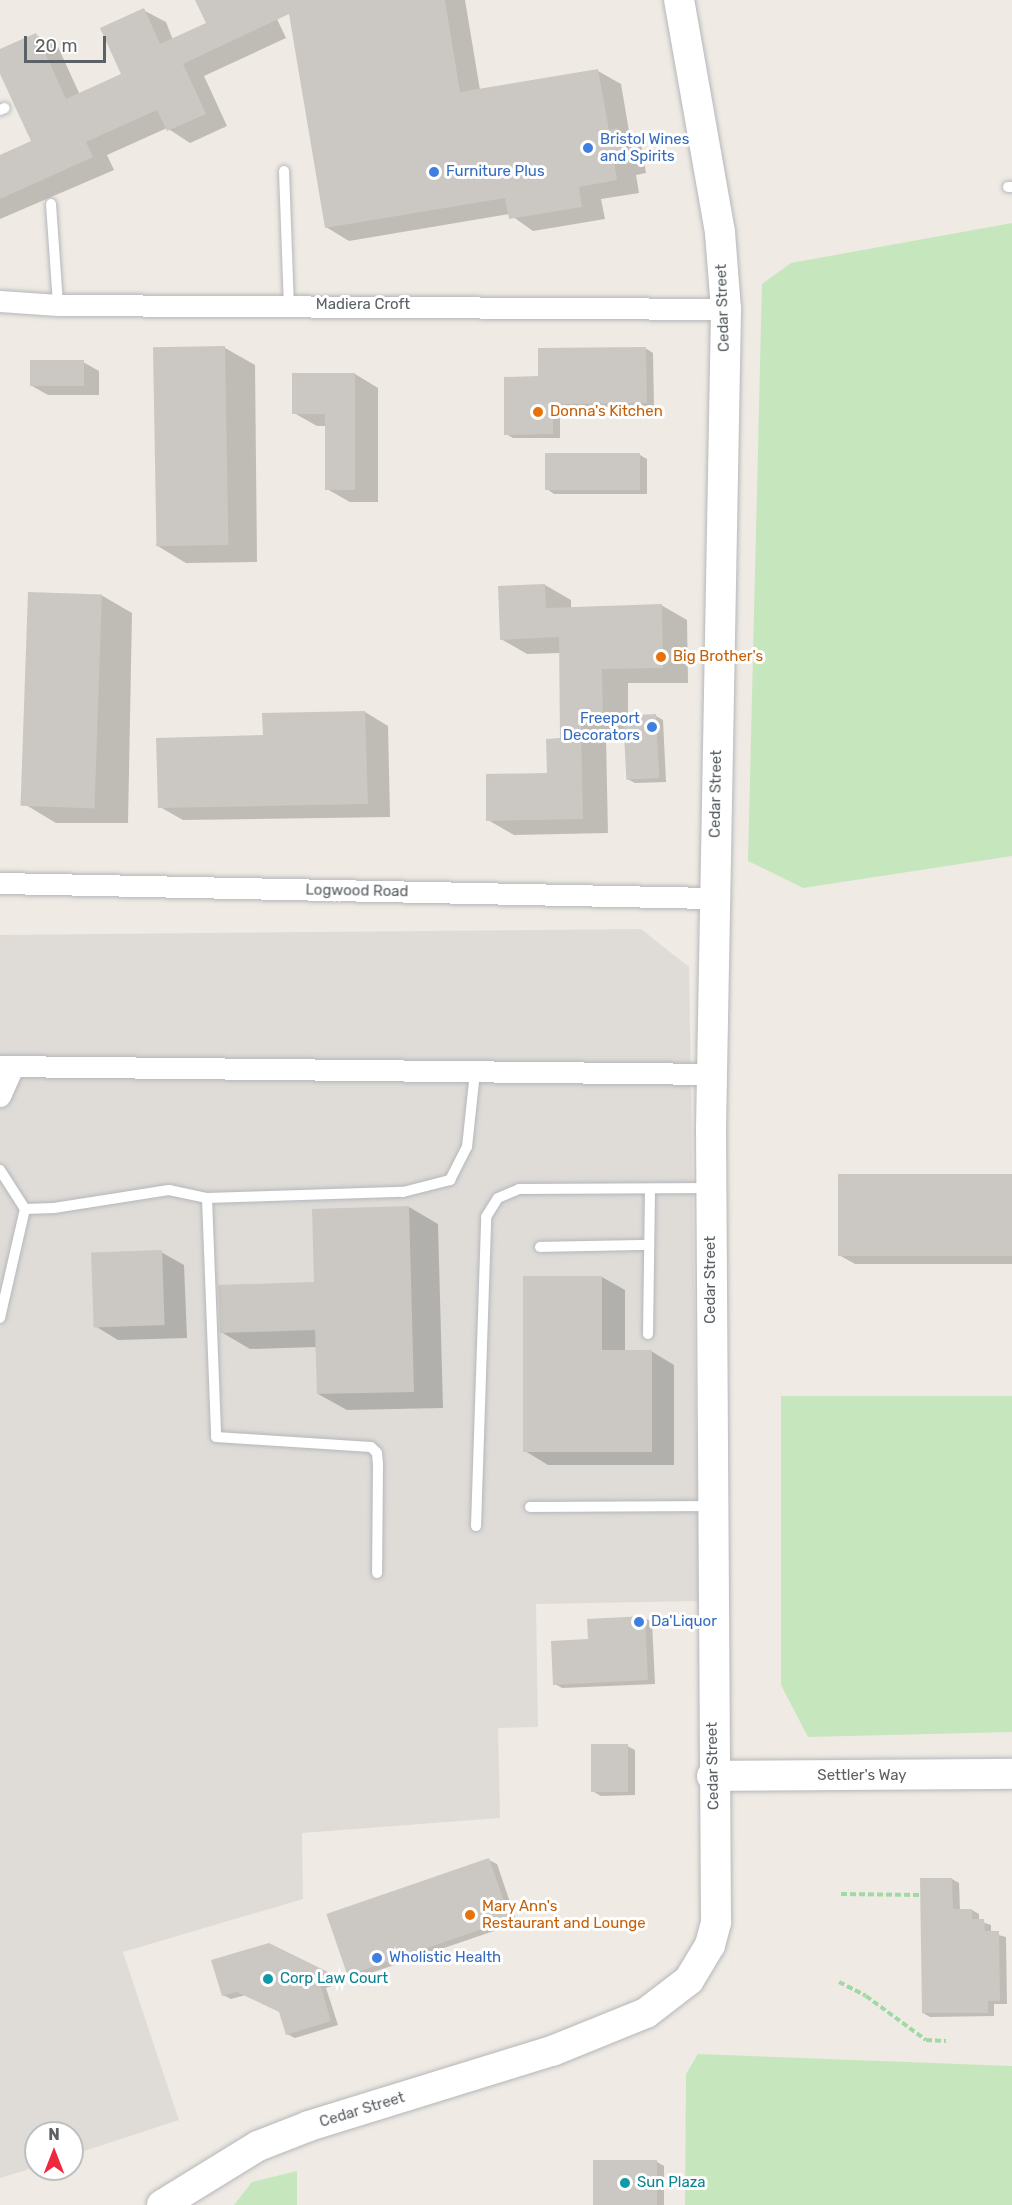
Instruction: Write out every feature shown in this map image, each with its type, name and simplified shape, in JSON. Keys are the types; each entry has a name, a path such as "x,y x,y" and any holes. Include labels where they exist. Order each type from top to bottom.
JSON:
{"main road":[{"name":"Cedar Street","path":"162,2205 268,2142 552,2051 663,2004 700,1965 716,1922 712,1776 711,1074 726,309 720,232 679,0"},
{"name":"Settler's Way","path":"712,1776 1012,1774"}],"street":[{"name":"Madiera Croft","path":"0,301 58,305 726,309"},
{"name":"Logwood Road","path":"0,883 713,898"},
{"path":"0,1095 6,1068 711,1074"}],"lane":[{"path":"284,171 289,305"},
{"path":"51,204 58,305"},
{"path":"25,1209 54,1208 169,1190 207,1198 403,1192 450,1180 467,1147 475,1072"},
{"path":"0,1170 25,1209 0,1318"},
{"path":"476,1526 486,1217 498,1198 519,1189 711,1188"},
{"path":"648,1334 650,1189"},
{"path":"207,1198 216,1437 370,1447 377,1453 378,1466 377,1573"},
{"path":"540,1247 648,1245"},
{"path":"530,1507 711,1506"}],"path":[{"path":"841,1894 920,1894"},
{"path":"839,1982 866,1996 926,2040 946,2041"}],"shaded area":[{"path":"641,929 689,967 699,1601 536,1604 538,1727 498,1728 500,1818 302,1833 303,1899 123,1952 179,2120 84,2151 84,2121 24,2121 24,2171 0,2178 0,935"}],"green space":[{"path":"1012,223 1012,856 803,888 748,861 762,284 791,263"},
{"path":"781,1396 1012,1396 1012,1732 808,1737 781,1685"},
{"path":"698,2054 1012,2066 1012,2205 685,2205 686,2074"},
{"path":"297,2171 297,2205 234,2205 252,2182"}],"building":[{"path":"195,0 445,0 460,92 598,69 609,130 618,128 624,161 614,162 617,180 579,187 582,207 509,219 505,198 325,228 289,14 183,64 206,114 167,131 157,110 86,142 93,157 0,199 0,155 31,141 0,74 0,49 36,33 66,99 121,74 100,28 144,8 160,44 206,23"},
{"path":"225,346 228,545 156,546 153,347"},
{"path":"646,347 647,403 553,404 553,434 504,435 504,377 538,376 538,348"},
{"path":"30,360 84,360 84,386 30,386"},
{"path":"292,373 355,373 355,490 325,490 325,414 292,414"},
{"path":"545,453 640,453 640,490 545,490"},
{"path":"545,584 546,608 662,604 663,668 602,669 603,723 581,723 583,819 486,821 486,774 547,773 546,739 560,738 559,637 500,640 498,586"},
{"path":"28,592 102,595 94,808 21,806"},
{"path":"365,711 368,804 158,808 156,738 263,735 262,713"},
{"path":"656,714 659,778 626,780 623,716"},
{"path":"838,1174 1012,1174 1012,1256 838,1256"},
{"path":"409,1206 414,1392 317,1394 315,1330 220,1333 218,1285 314,1282 312,1209"},
{"path":"162,1250 165,1325 94,1327 91,1252"},
{"path":"523,1276 602,1276 602,1350 652,1350 652,1452 523,1452"},
{"path":"645,1616 648,1680 553,1685 551,1641 588,1639 587,1619"},
{"path":"591,1744 628,1744 628,1792 591,1792"},
{"path":"489,1858 510,1919 348,1975 326,1914"},
{"path":"920,1878 952,1878 953,1909 972,1909 972,1919 984,1919 985,1931 999,1931 1000,2001 988,2001 988,2013 922,2013"},
{"name":"Corp Law Court","path":"269,1943 338,1977 320,1984 331,2021 286,2035 279,2012 237,1992 222,1996 211,1960"},
{"name":"Sun Plaza","path":"593,2160 657,2160 657,2205 593,2205"}],"place":[{"name":"Bristol Wines and Spirits","path":"588,148"},
{"name":"Furniture Plus","path":"434,172"},
{"name":"Donna's Kitchen","path":"538,412"},
{"name":"Big Brother's","path":"661,657"},
{"name":"Freeport Decorators","path":"652,727"},
{"name":"Da'Liquor","path":"639,1622"},
{"name":"Mary Ann's Restaurant and Lounge","path":"470,1915"},
{"name":"Wholistic Health","path":"377,1958"},
{"name":"Corp Law Court","path":"268,1979"},
{"name":"Sun Plaza","path":"625,2183"}]}
